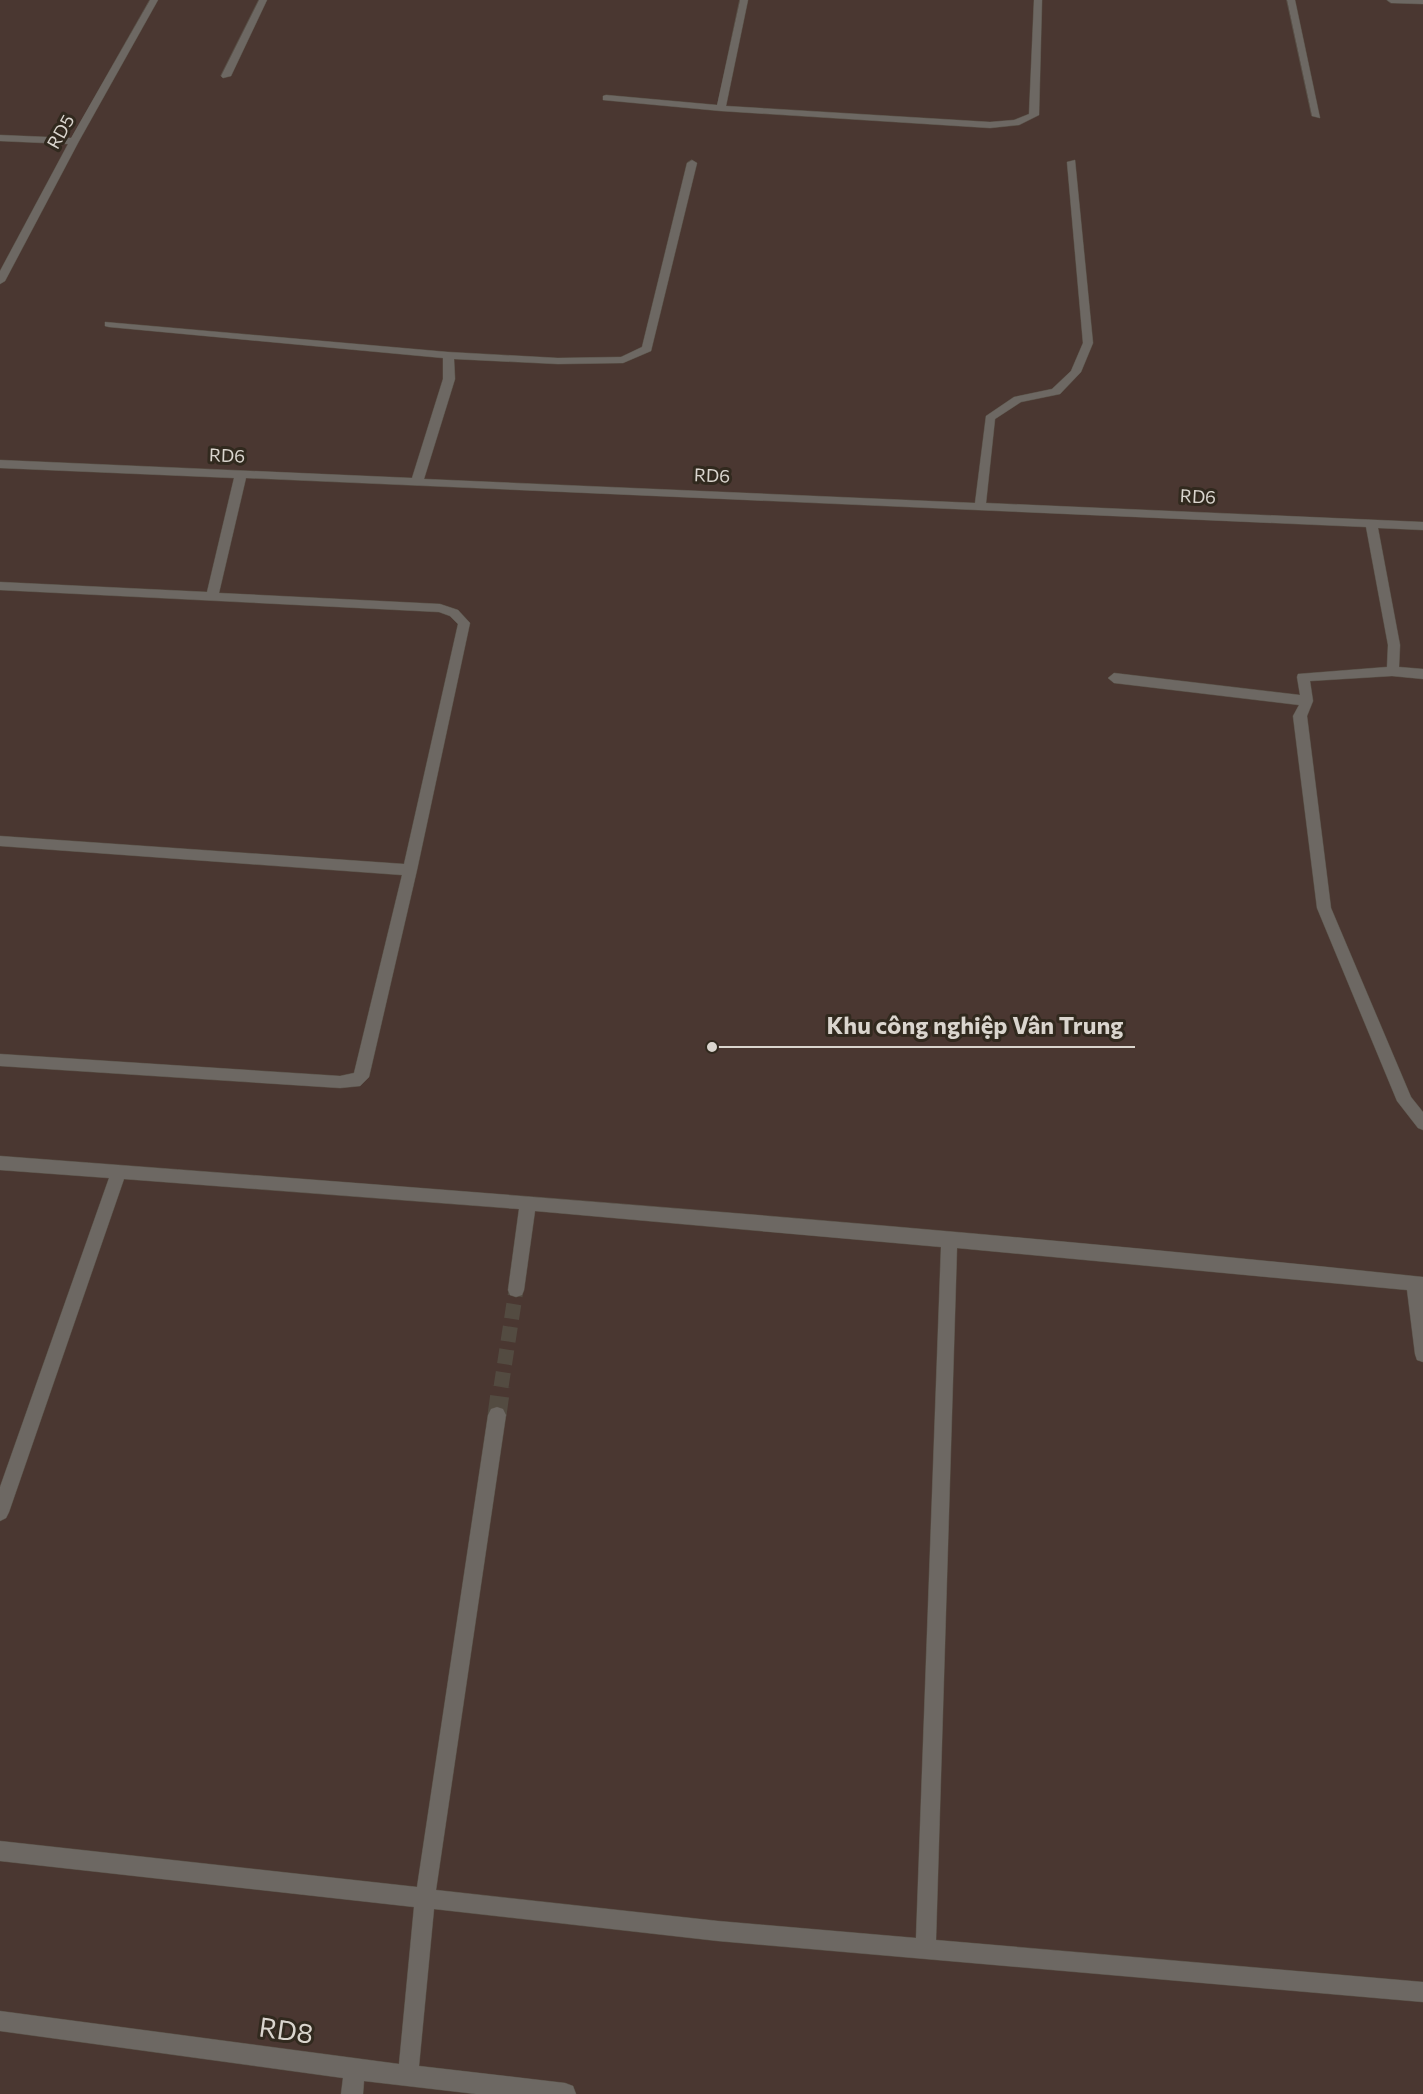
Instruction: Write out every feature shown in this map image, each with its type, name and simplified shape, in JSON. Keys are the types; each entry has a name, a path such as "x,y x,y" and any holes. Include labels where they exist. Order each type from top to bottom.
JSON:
{"street":[{"name":"RD5","path":"0,281 74,141 154,0"},
{"path":"226,76 263,0"},
{"path":"721,108 744,0"},
{"path":"606,98 721,108 978,124 1016,123 1034,115 1038,0"},
{"path":"1291,0 1317,116"},
{"path":"1391,0 1423,1"},
{"path":"0,138 74,141"},
{"path":"980,506 990,418 1018,399 1056,392 1076,372 1088,343 1072,162"},
{"path":"109,324 448,355 558,361 623,360 647,349 692,164"},
{"path":"417,482 449,379 448,355"},
{"name":"RD6","path":"0,464 1423,526"},
{"path":"212,596 241,474"},
{"path":"1371,523 1394,645 1395,659 1392,671"},
{"path":"0,586 440,608 454,613 464,623 410,870 361,1077 355,1081 340,1082 0,1060"},
{"path":"1423,674 1392,671 1303,677 1306,700 1300,716 1324,908 1405,1101 1423,1123"},
{"path":"1114,678 1306,700"},
{"path":"0,841 410,870"},
{"path":"0,1163 528,1203 1419,1283 1423,1354"},
{"path":"0,1512 119,1171"},
{"path":"516,1290 528,1203"},
{"path":"926,1948 949,1239"},
{"path":"408,2076 425,1898 497,1415"},
{"path":"0,1851 718,1931 1423,1992"},
{"name":"RD8","path":"0,2021 408,2076 565,2094"},
{"path":"352,2094 354,2069"}],"shaded area":[{"path":"0,0 1423,0 1423,2094 0,2094"}],"tunnel":[{"path":"501,1387 516,1290"},
{"path":"497,1415 501,1386"}],"place":[{"name":"Khu công nghiệp Vân Trung","path":"712,1047"}]}
